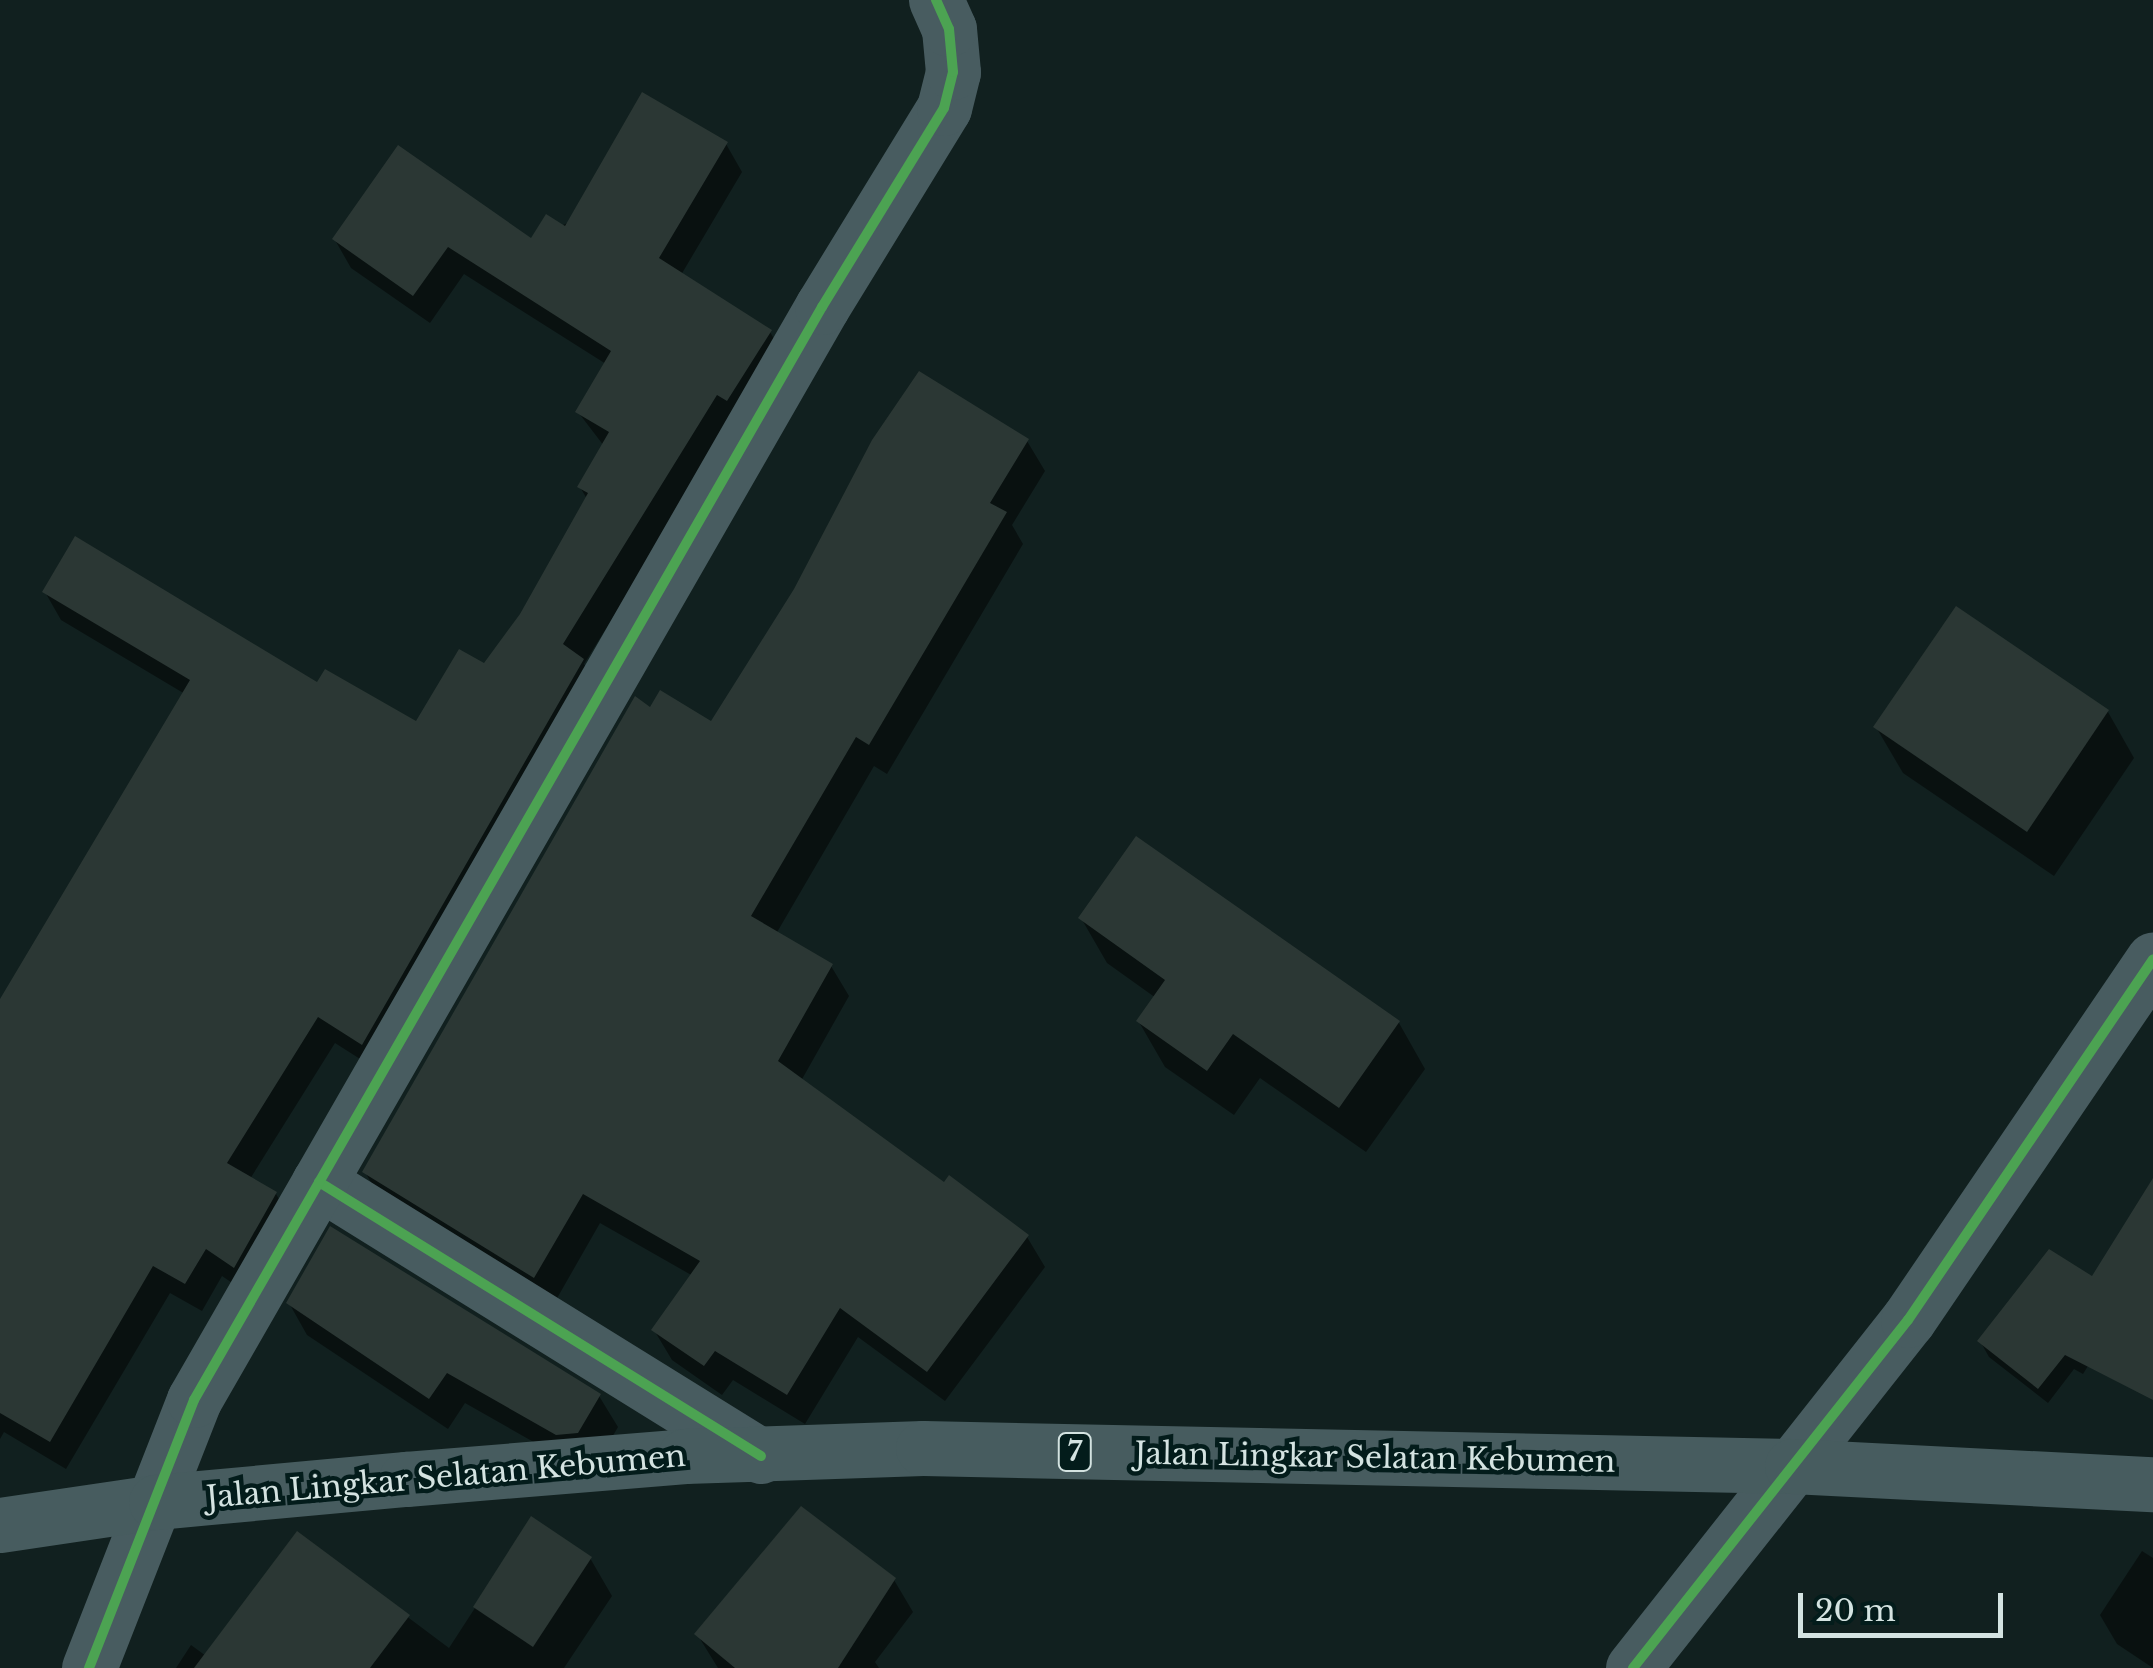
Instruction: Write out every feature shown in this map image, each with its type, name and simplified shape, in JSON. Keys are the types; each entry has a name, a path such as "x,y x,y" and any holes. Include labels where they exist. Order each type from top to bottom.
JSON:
{"highway":[{"name":"Jalan Lingkar Selatan Kebumen","path":"0,1524 156,1502 685,1456 923,1448 1792,1466 2153,1484"}],"street":[{"path":"89,1668 194,1400 822,307 944,108 953,72 949,29 936,0"},
{"path":"1633,1668 1908,1320 2153,959"},
{"path":"319,1182 761,1456"}],"building":[{"path":"642,92 728,142 659,258 772,330 727,401 717,395 563,644 584,659 362,1045 318,1017 227,1163 277,1192 234,1268 206,1249 185,1284 153,1266 50,1442 0,1413 0,999 190,680 42,592 75,536 317,682 325,669 416,721 459,649 484,663 520,614 588,493 577,487 609,432 575,412 611,351 448,247 413,296 332,239 398,145 531,238 546,214 565,226"},
{"path":"919,371 1029,439 990,503 1007,512 869,745 856,737 751,916 833,964 778,1061 944,1182 949,1175 1029,1235 927,1372 840,1308 787,1395 715,1351 704,1366 651,1330 700,1261 583,1194 534,1278 362,1172 635,696 650,707 660,690 711,721 794,589 872,440"},
{"path":"1956,606 2109,710 2027,832 1873,727"},
{"path":"1136,836 1400,1021 1339,1108 1233,1034 1207,1071 1136,1021 1165,980 1078,918"},
{"path":"2153,1178 2153,1400 2065,1355 2038,1389 1977,1341 2049,1249 2092,1276"},
{"path":"330,1226 601,1394 578,1433 556,1435 447,1373 429,1399 286,1303"},
{"path":"801,1506 896,1578 838,1668 735,1668 694,1634"},
{"path":"531,1516 592,1557 533,1647 473,1607"},
{"path":"297,1531 410,1615 370,1668 194,1668"}],"cycle path":[{"path":"89,1668 194,1400 822,307 944,108 953,72 949,29 936,0"},
{"path":"1633,1668 1908,1320 2153,959"},
{"path":"319,1182 761,1456"}]}
